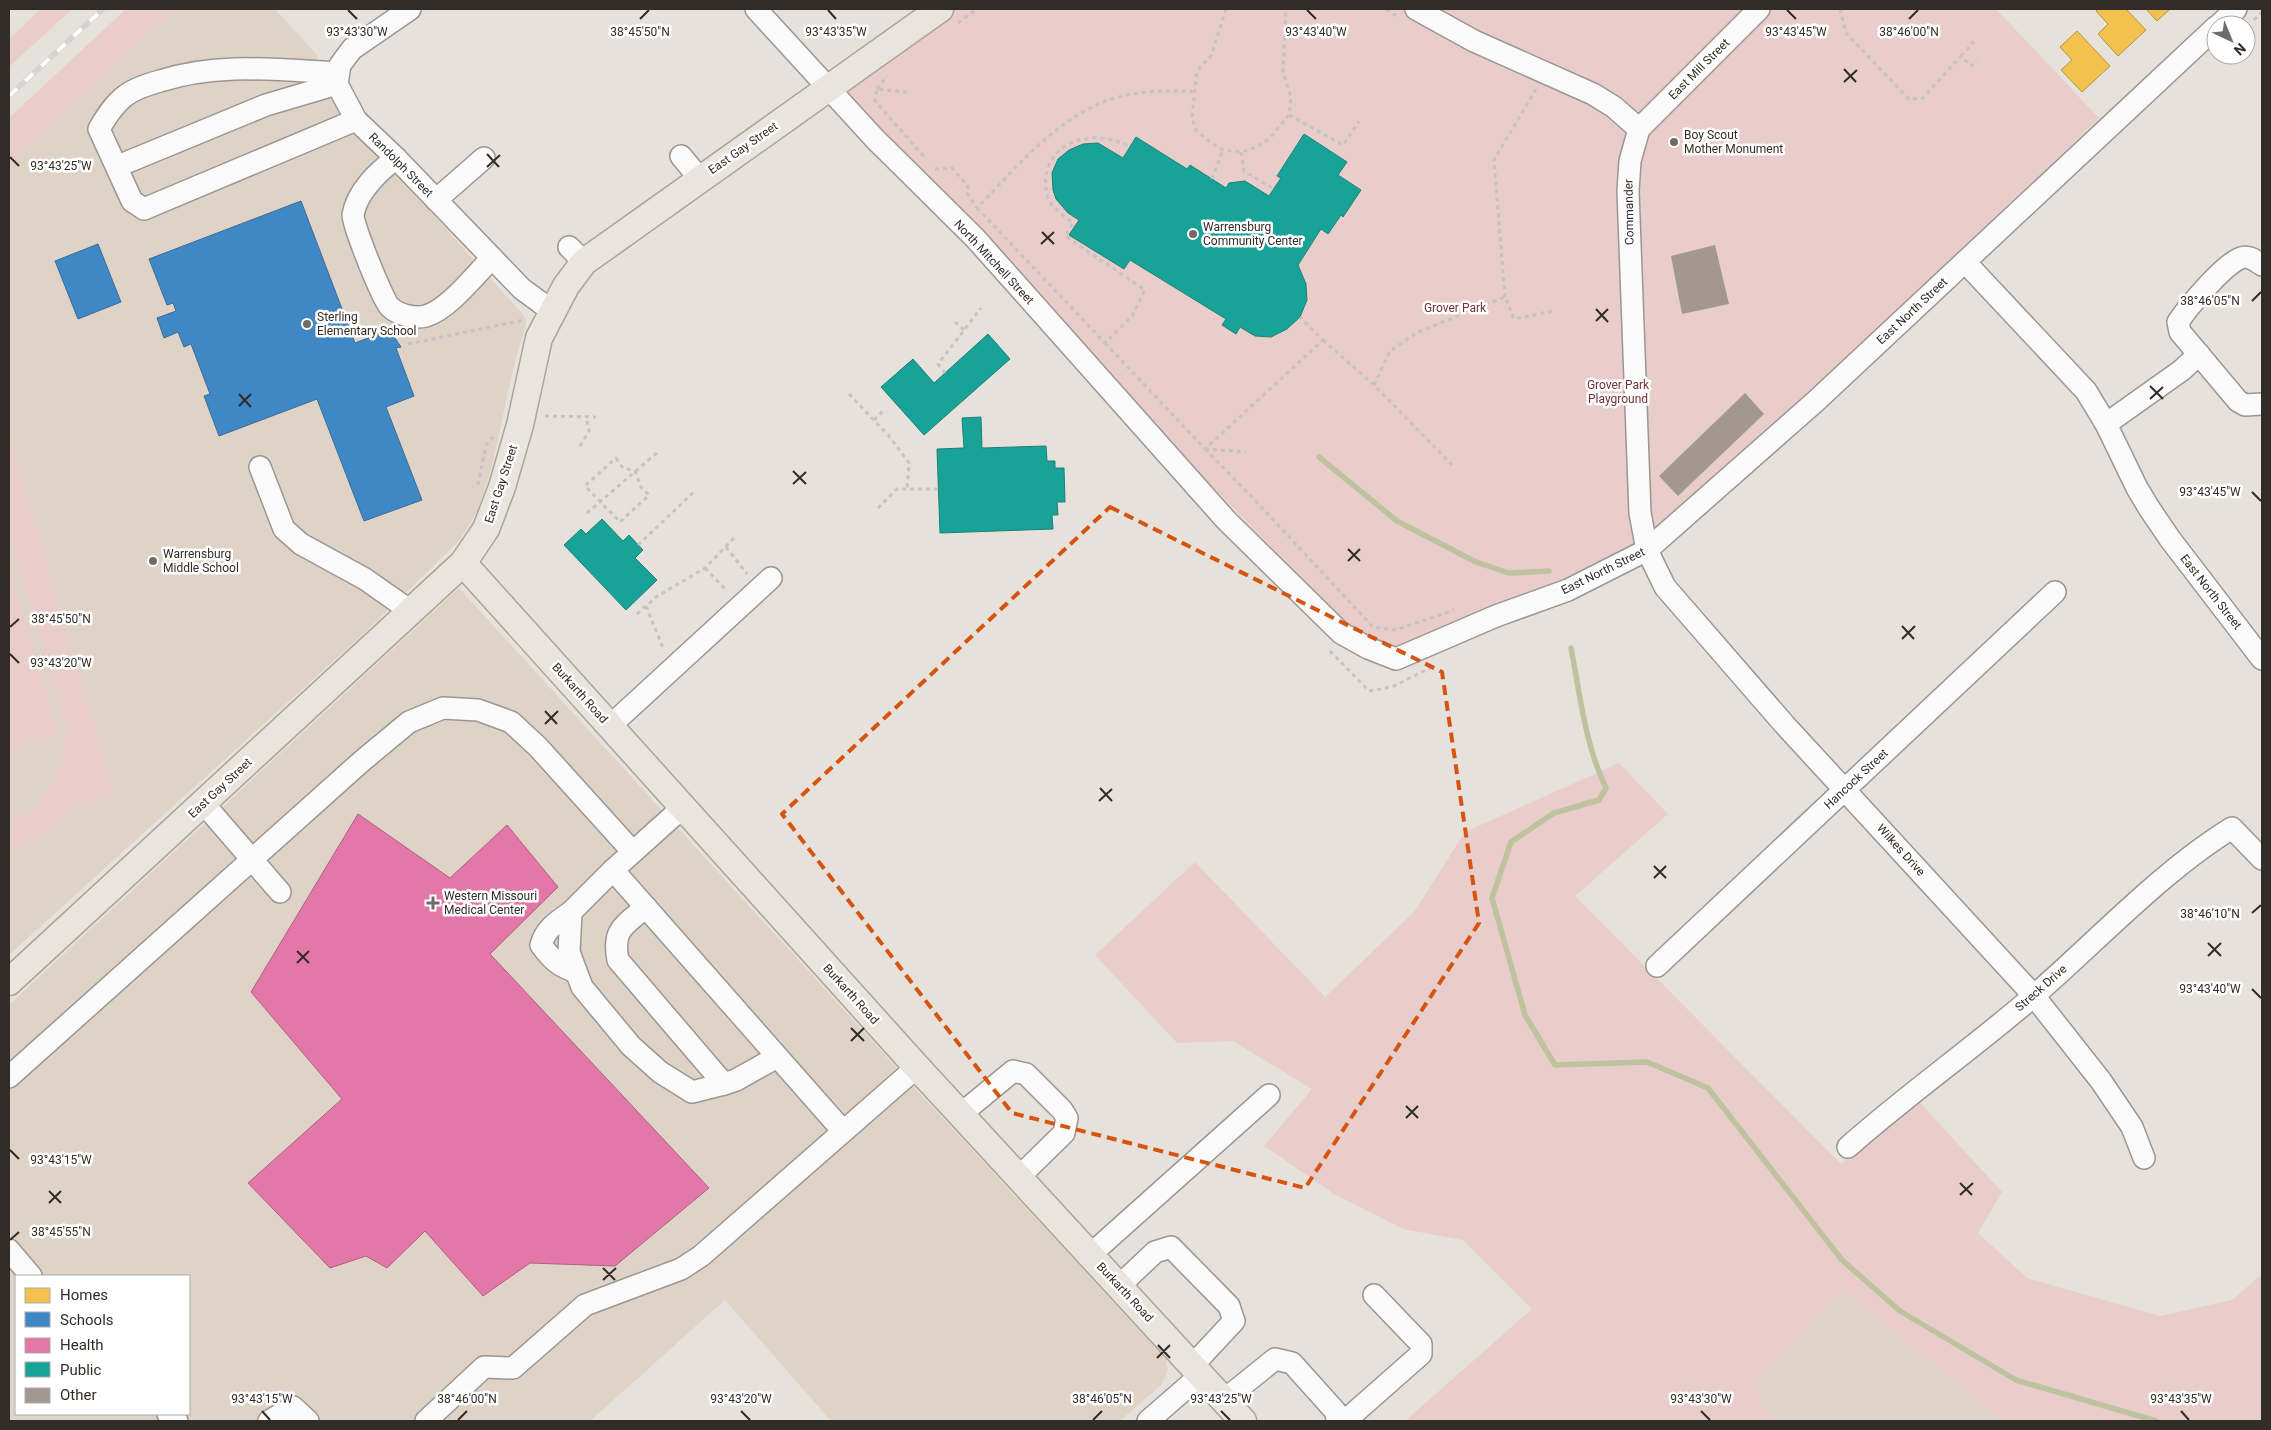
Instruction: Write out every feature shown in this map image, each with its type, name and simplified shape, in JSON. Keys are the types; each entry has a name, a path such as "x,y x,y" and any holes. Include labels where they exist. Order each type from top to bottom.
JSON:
{"main road":[{"name":"East Gay Street","path":"9,982 463,563 486,529 502,487 522,416 539,338 566,286 577,255 700,179 940,9"},
{"name":"Burkarth Road","path":"463,563 917,1067 1243,1421"}],"street":[{"path":"337,79 340,65 352,49 408,9"},
{"name":"North Mitchell Street","path":"756,9 875,139 974,238 1226,520"},
{"path":"1416,9 1474,41 1593,94 1614,107 1639,129"},
{"name":"East Mill Street","path":"1639,129 1758,9"},
{"name":"East North Street","path":"1226,520 1342,633 1368,648 1396,659 1496,616 1568,590 1647,550 1816,401 2206,36"},
{"path":"337,79 250,68 186,72 147,85 125,96 109,113 100,129 132,201 144,209 356,120"},
{"path":"118,166 266,105 337,79"},
{"name":"Randolph Street","path":"337,79 356,120 396,158 522,289 552,311"},
{"name":"Commander","path":"1639,129 1630,161 1628,191 1640,513 1647,550"},
{"path":"681,156 700,179"},
{"path":"396,158 375,175 355,206 352,218 370,266 389,307 404,316 425,316 443,307 492,258"},
{"path":"436,200 484,158"},
{"path":"2262,265 2250,258 2241,258 2229,266 2188,306 2178,322 2180,332 2238,401 2245,405 2262,404"},
{"name":"East North Street","path":"1964,262 2086,391 2106,424 2136,488 2149,508 2170,539 2262,659"},
{"path":"2106,424 2182,370 2199,354"},
{"path":"260,466 284,529 301,544 365,579 412,612"},
{"name":"Wilkes Drive","path":"1647,550 1665,587 1784,724 2034,996 2106,1088 2132,1127 2144,1158"},
{"path":"610,726 771,578"},
{"name":"Hancock Street","path":"1657,966 2055,592"},
{"path":"9,1077 285,828 409,722 443,708 478,710 512,722 538,747 632,851"},
{"path":"204,804 280,892"},
{"path":"682,808 632,851 571,912 569,952 576,972 582,987 625,1038 660,1072 692,1092 736,1080 777,1056"},
{"name":"Streck Drive","path":"1848,1147 1894,1106 2034,996 2199,848 2232,828 2262,859"},
{"path":"613,870 843,1131"},
{"path":"646,908 621,928 615,943 618,960 724,1084"},
{"path":"426,1421 484,1367 513,1368 585,1305 681,1269 701,1256 917,1067"},
{"path":"961,1114 1013,1071 1026,1074 1062,1110 1067,1118 1064,1133 1019,1177"},
{"path":"1090,1255 1269,1095"},
{"path":"1119,1286 1155,1252 1171,1247 1229,1306 1234,1321 1196,1370 1148,1421"},
{"path":"9,1250 30,1275"},
{"path":"1344,1421 1421,1354 1421,1344 1374,1295"},
{"path":"1224,1400 1276,1359 1292,1363 1336,1412 1337,1421"},
{"path":"269,1421 293,1407 308,1421"}],"path":[{"path":"1226,9 1211,56 1197,71 1192,118 1196,130 1210,142 1223,150 1242,152 1256,147 1269,139 1290,114 1291,97 1283,72 1286,9"},
{"path":"1840,9 1846,33 1909,99 1923,98 1973,43 1968,39"},
{"path":"1961,56 1971,66 1977,61"},
{"path":"907,92 877,89 876,101 936,170 952,168 968,186 967,193 977,208 1373,627 1396,630 1460,608"},
{"path":"977,208 1054,132 1096,105 1148,93 1172,90 1194,92"},
{"path":"1533,98 1494,160 1505,297 1514,320 1553,311"},
{"path":"1290,114 1344,145 1359,121"},
{"path":"1105,343 1132,316 1144,290 1065,236 1073,223 1051,204 1046,192 1045,176 1052,158 1063,146 1080,139 1097,138 1112,140 1130,147"},
{"path":"1212,179 1223,150"},
{"path":"1242,152 1244,171 1274,189"},
{"path":"1374,385 1390,351 1418,332 1505,297"},
{"path":"945,373 938,364 981,308"},
{"path":"1300,317 1374,385 1452,465"},
{"path":"408,344 525,319 521,326"},
{"path":"955,322 964,330"},
{"path":"1205,449 1323,340"},
{"path":"849,394 874,420 909,463 907,490"},
{"path":"874,420 884,410"},
{"path":"522,416 596,417"},
{"path":"580,446 589,431 586,416"},
{"path":"478,490 486,446 494,435"},
{"path":"1205,449 1246,452"},
{"path":"586,513 659,450"},
{"path":"616,458 623,468 635,471 641,487 649,495 620,522 585,486 616,458"},
{"path":"878,508 897,489 939,489"},
{"path":"638,545 695,491"},
{"path":"637,614 656,597 705,568 735,537"},
{"path":"726,547 750,576 743,582"},
{"path":"705,568 730,594"},
{"path":"646,606 667,658"}],"highlighted area":[{"path":"1110,507 1442,672 1479,923 1305,1188 1012,1113 782,814"}],"shaded area":[{"name":"Sterling Elementary School","path":"177,9 275,9 317,55 323,86 340,112 521,312 526,320 525,328 514,365 493,462 478,510 459,541 363,634 9,955 9,164"},
{"name":"Western Missouri Medical Center","path":"459,588 936,1111 1166,1359 1168,1371 1161,1385 1120,1421 831,1421 725,1300 590,1421 9,1421 9,1005"},
{"path":"1842,1291 2003,1421 1776,1421 1751,1386"}],"green space":[{"path":"41,9 72,9 9,67 9,39"},
{"path":"126,9 177,9 9,164 9,118"},
{"name":"Grover Park","path":"940,9 1996,9 2099,118 1647,550 1396,659 1368,648 828,88"},
{"path":"9,431 115,794 84,806 80,797 58,824 41,838 9,853 9,823 36,805 53,782 59,770 65,741 65,724 9,529"},
{"path":"9,566 59,734 9,750"},
{"path":"1619,763 1668,814 1575,896 1841,1164 1913,1095 2002,1192 1978,1233 2027,1278 2160,1316 2232,1300 2262,1274 2262,1421 2003,1421 1842,1291 1751,1386 1776,1421 1405,1421 1532,1309 1463,1240 1403,1229 1334,1194 1264,1146 1312,1089 1233,1041 1177,1043 1095,955 1195,862 1325,997 1414,912 1465,832"}],"building: Homes":[{"path":"2099,9 2126,9 2146,30 2118,56 2098,34 2108,24 2096,11"},
{"path":"2146,9 2170,9 2157,21"},
{"path":"2077,31 2110,66 2082,92 2061,70 2072,60 2060,47"}],"building: Schools":[{"path":"301,201 355,343 381,333 395,338 401,347 396,348 414,396 386,407 422,500 364,521 317,399 219,436 204,396 210,394 191,344 184,347 178,332 164,338 157,318 176,311 173,303 167,305 149,259"},
{"path":"98,244 121,302 78,319 55,261"}],"building: Health":[{"path":"358,814 450,878 507,825 558,887 490,954 709,1188 615,1266 530,1263 483,1296 425,1231 387,1268 366,1256 330,1268 248,1183 342,1099 251,992"}],"building: Public":[{"name":"Warrensburg Community Center","path":"1304,134 1347,162 1338,175 1361,190 1343,217 1341,215 1328,234 1321,229 1298,265 1306,284 1307,300 1300,317 1287,329 1271,337 1255,336 1240,327 1236,334 1222,325 1226,319 1130,260 1124,269 1069,235 1079,220 1068,213 1056,199 1053,190 1052,173 1058,159 1069,150 1083,144 1098,143 1123,158 1136,137 1187,169 1190,165 1226,188 1229,183 1245,181 1269,196 1281,178 1277,176"},
{"path":"988,334 1010,359 924,435 881,387 913,359 934,383"},
{"path":"981,417 982,448 1046,446 1047,461 1055,461 1055,468 1064,468 1065,502 1057,502 1058,515 1052,515 1053,529 940,533 937,449 964,448 962,418"},
{"path":"602,519 623,541 629,535 643,550 635,558 657,580 626,610 564,545 581,529 586,534"}],"building: Other":[{"path":"1715,245 1729,304 1682,314 1671,256"},
{"path":"1745,393 1764,414 1678,496 1659,476"}],"waterway":[{"path":"1319,457 1397,521 1476,562 1509,573 1549,571"},
{"path":"1571,648 1588,737 1606,788 1599,800 1554,813 1511,842 1492,898 1525,1015 1555,1065 1647,1062 1708,1088 1842,1260 1900,1311 2016,1380 2156,1421"}],"railway":[{"path":"9,96 103,9"}],"place":[{"name":"Boy Scout Mother Monument","path":"1674,142"},
{"name":"Warrensburg Community Center","path":"1193,234"},
{"name":"Sterling Elementary School","path":"307,324"},
{"name":"Warrensburg Middle School","path":"153,561"},
{"name":"Western Missouri Medical Center","path":"433,903"}],"park label":[{"name":"Grover Park Playground","path":"1618,392"}]}
